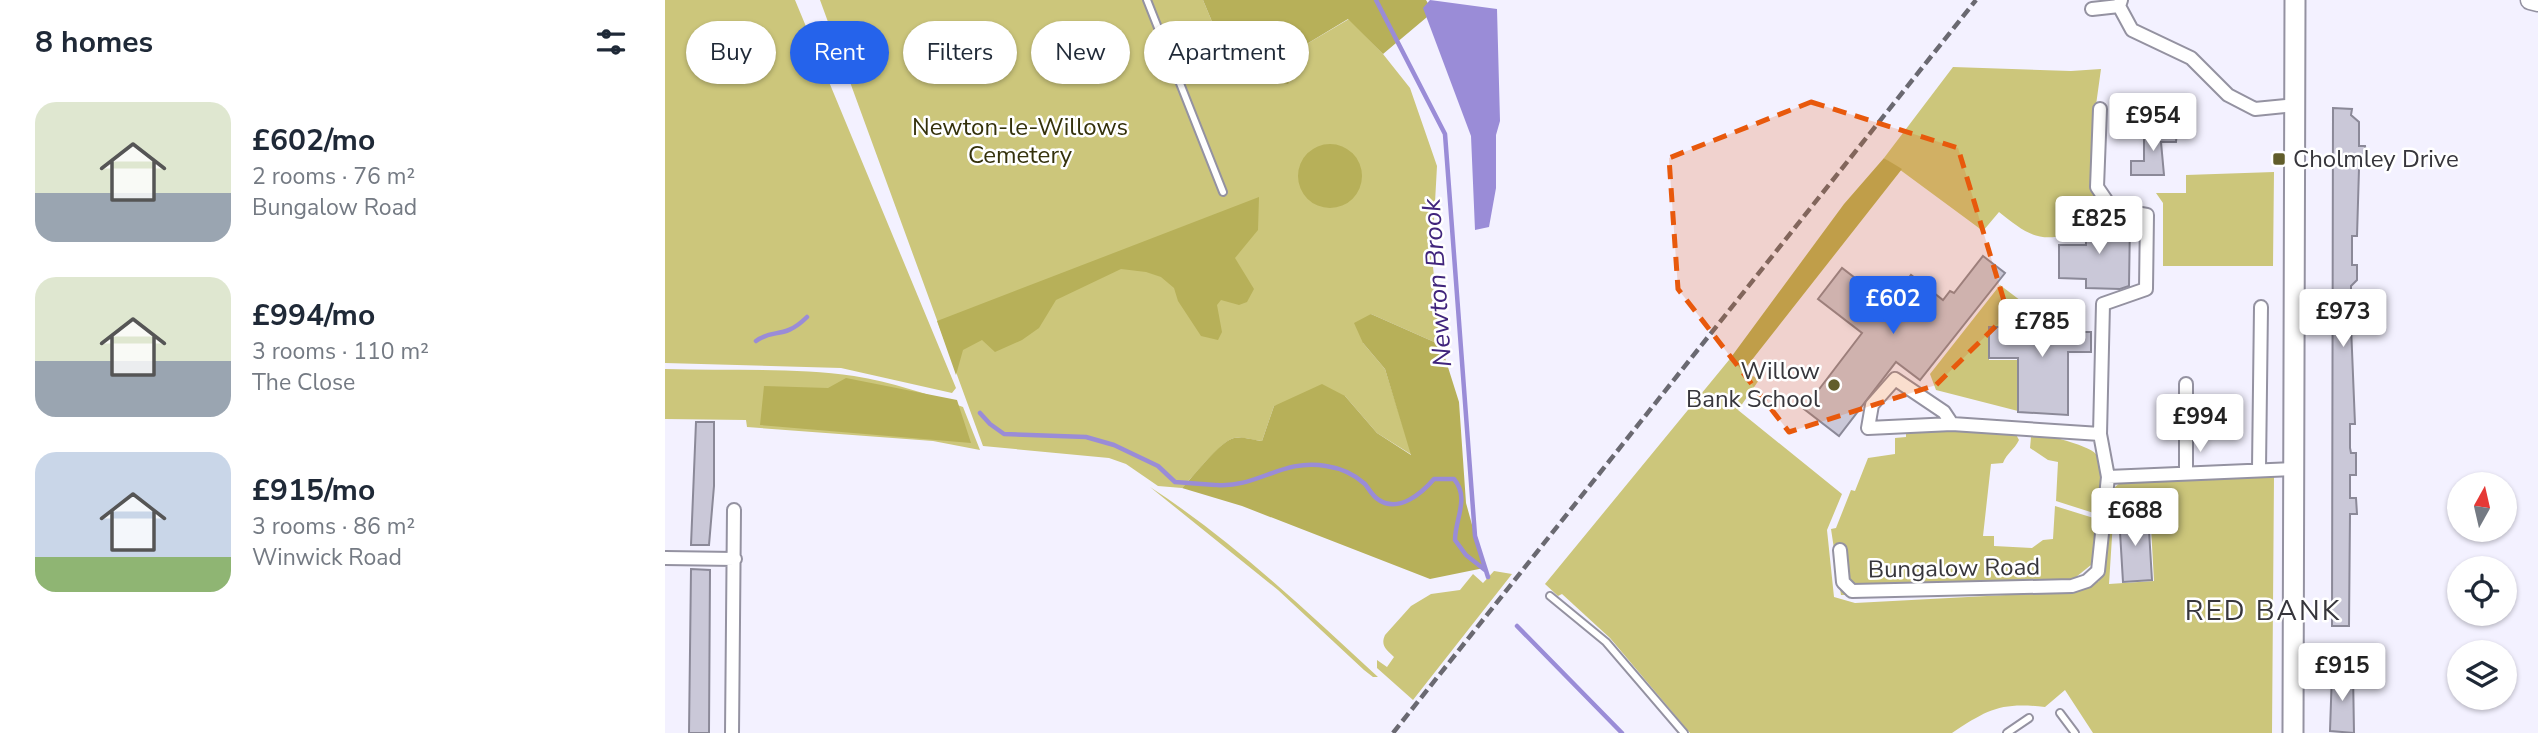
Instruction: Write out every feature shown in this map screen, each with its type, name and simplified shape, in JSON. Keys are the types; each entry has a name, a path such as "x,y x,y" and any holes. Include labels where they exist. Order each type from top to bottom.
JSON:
{"main road":[{"path":"2293,733 2295,0"},
{"path":"2530,0 2538,2"}],"street":[{"path":"2092,9 2120,3 2132,30 2191,58 2228,95 2255,109 2295,105"},
{"path":"2100,109 2097,187 2112,209 2147,215 2146,289 2103,304 2101,434 2108,477 2186,471 2294,469"},
{"path":"2259,468 2261,307"},
{"path":"1952,424 1944,412 1895,379 1872,405 1868,428 1952,424 2101,434"},
{"path":"2186,384 2186,471"},
{"name":"Bungalow Road","path":"1840,550 1843,582 1852,591 2072,586 2087,581 2098,571 2108,477"},
{"path":"732,733 734,510"},
{"path":"665,558 735,559"}],"lane":[{"path":"1147,0 1223,192"},
{"path":"1550,596 1606,642 1684,733"},
{"path":"2060,712 2075,733"},
{"path":"2007,733 2029,718"}],"highlighted area":[{"path":"1811,102 1958,148 2008,314 1936,385 1789,432 1678,289 1669,158"}],"green space":[{"path":"665,0 795,0 804,21 790,21 790,84 830,84 956,388 952,393 841,368 665,363"},
{"name":"Newton-le-Willows Cemetery","path":"820,0 1203,0 1212,21 1144,21 1144,84 1309,84 1309,43 1349,19 1383,54 1410,88 1437,166 1432,257 1441,345 1371,314 1363,343 1385,369 1412,455 1377,433 1345,396 1274,406 1262,441 1240,437 1228,441 1182,488 1158,486 1126,464 1109,458 983,446 851,84 889,84 889,21 828,21"},
{"path":"1953,67 2071,71 2101,69 2096,105 2096,192 2108,193 2106,218 2086,218 2086,230 2045,237 2029,233 1999,212 1983,231 1884,158"},
{"path":"2274,172 2273,266 2163,266 2163,203 2156,193 2186,193 2186,175"},
{"path":"2000,285 2033,310 2032,327 1989,328 1989,360 2030,360 2037,376 2018,376 2018,411 1936,390 1930,374"},
{"path":"1729,360 1759,380 1738,410 1842,494 1827,530 1834,597 1855,603 2080,591 2099,581 2108,521 2113,521 2109,584 2154,581 2150,509 2112,512 2115,487 2120,483 2274,477 2272,733 2093,733 2065,690 2045,707 2017,706 1995,709 1952,733 1690,733 1610,638 1562,594 1558,596 1545,584"},
{"path":"665,369 807,371 854,376 896,385 963,407 980,450 933,441 747,427 746,420 665,419"},
{"path":"2013,429 2019,440 2003,463 1991,464 1983,536 1994,536 1994,546 2032,548 2043,540 2053,539 2055,506 2100,520 2091,565 2071,581 1999,592 1841,595 1831,529 1836,528 1851,490 1855,491 1868,458 1895,454 1895,438 1906,437 1906,433"},
{"path":"2044,434 2080,445 2098,456 2103,476 2100,515 2056,501 2058,462 2048,460 2030,448 2031,437"},
{"path":"1150,487 1239,553 1378,677 1373,677 1364,670 1278,590"},
{"path":"1494,571 1512,574 1413,700 1377,668 1377,660 1387,667 1394,657 1384,645 1385,635 1411,606 1431,594 1460,590 1473,574 1483,583"}],"shaded area":[{"path":"1203,0 1426,0 1433,12 1383,54 1348,19 1309,43 1309,21 1212,21"},
{"path":"1430,0 1497,9 1500,121 1496,135 1496,188 1489,227 1475,230 1471,136 1423,8"},
{"path":"1324,144 1336,144 1353,153 1360,164 1360,188 1353,199 1336,208 1324,208 1312,203 1303,194 1298,182 1298,170 1303,158 1312,149"},
{"path":"1884,158 1902,169 1744,370 1729,360 1844,204"},
{"path":"1259,197 1258,230 1235,258 1254,289 1247,302 1239,305 1221,300 1217,305 1222,332 1218,340 1201,336 1178,301 1174,288 1161,277 1121,269 1056,300 1039,328 1022,340 995,352 982,340 963,350 956,375 937,321"},
{"path":"1371,314 1441,345 1459,402 1466,503 1484,568 1430,579 1242,506 1182,488 1228,441 1241,437 1262,441 1274,406 1322,384 1345,396 1377,433 1411,455 1385,369 1363,343 1354,323"},
{"path":"846,378 957,400 971,443 760,425 764,386 828,388"}],"building":[{"path":"2333,108 2352,109 2351,115 2359,122 2359,146 2365,146 2366,154 2366,162 2359,169 2357,236 2352,236 2352,265 2357,265 2357,280 2351,286 2351,314 2362,314 2351,326 2355,424 2350,424 2350,448 2351,453 2356,453 2356,475 2350,475 2350,498 2356,498 2357,514 2350,514 2349,626 2332,626"},
{"path":"2144,130 2177,131 2176,142 2161,142 2164,175 2131,175 2131,161 2144,161"},
{"path":"2086,218 2130,221 2129,286 2120,289 2086,288 2086,279 2059,278 2059,245 2086,245"},
{"path":"1983,256 2005,273 1920,380 1896,362 1839,436 1804,409 1862,333 1818,299 1842,268 1889,304 1911,275 1943,300 1950,291 1954,293"},
{"path":"2047,305 2069,305 2069,323 2083,323 2083,332 2091,332 2091,352 2068,352 2068,415 2018,412 2018,358 1989,358 1989,327 2046,327"},
{"path":"696,422 714,422 714,486 709,545 691,545"},
{"path":"2148,514 2152,580 2123,582 2119,515"},
{"path":"691,569 710,570 709,733 689,733"},
{"path":"2332,672 2353,672 2354,733 2330,731"}],"waterway":[{"name":"Newton Brook","path":"1376,0 1445,134 1475,536 1488,577"},
{"path":"756,341 792,329 807,317"},
{"path":"980,413 1004,434 1086,437 1114,445 1158,466 1175,482 1215,485"},
{"path":"1217,485 1245,482 1296,466 1326,466 1352,474 1365,484 1377,499 1394,504 1409,500 1434,479 1454,479 1461,494 1455,540 1466,555 1485,570"},
{"name":"Newton Brook","path":"1517,626 1622,733"}],"railway":[{"path":"1393,733 1976,0"}],"place":[{"name":"Cholmley Drive","path":"2279,159"},
{"name":"Willow Bank School","path":"1834,385"}],"district":[{"name":"RED BANK","path":"2263,611"}]}
